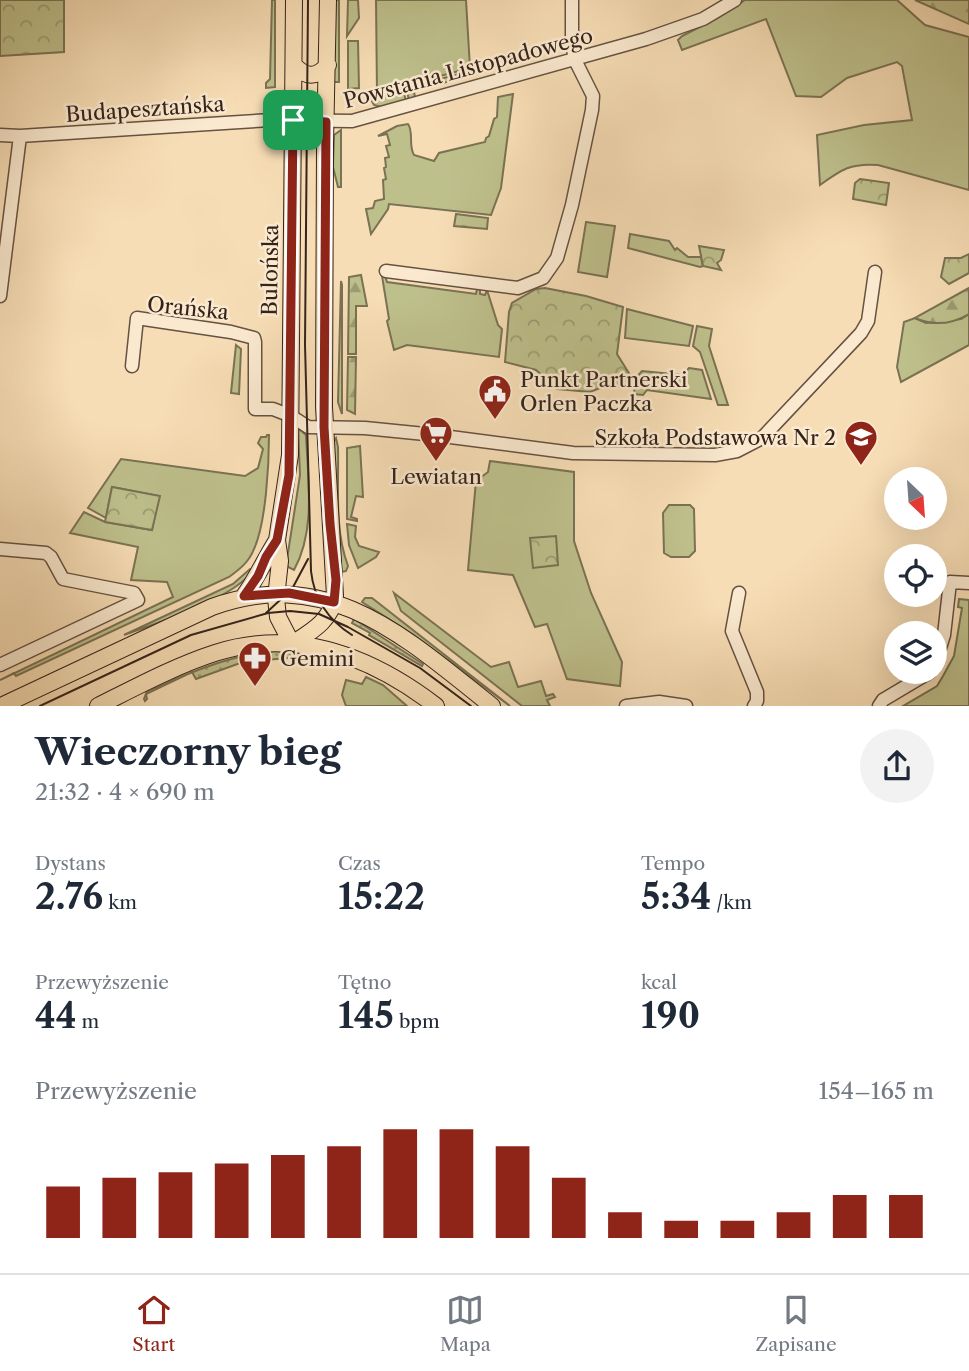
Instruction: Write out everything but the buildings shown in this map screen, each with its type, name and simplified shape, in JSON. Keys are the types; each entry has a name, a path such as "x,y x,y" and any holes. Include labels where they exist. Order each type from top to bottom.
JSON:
{"main road":[{"name":"Bulońska","path":"292,644 278,617 276,593 280,561 277,540 289,475 291,416 294,0"},
{"path":"292,644 329,616 334,602 336,580 324,427 328,0"},
{"path":"294,65 301,72 313,76 328,65"},
{"name":"Bulońska","path":"244,596 277,540"},
{"path":"1,706 191,616 244,596 276,593 307,595 334,602 389,629 430,657 492,706"},
{"path":"98,706 217,652 246,646 292,644 311,645 357,658 396,678 436,706"}],"street":[{"path":"386,271 510,288 524,288 546,275 557,258 572,205 592,110 593,96 575,60 572,44 572,0"},
{"name":"Powstania Listopadowego","path":"293,120 352,121 575,60 683,27 710,16 735,0"},
{"name":"Budapesztańska","path":"0,135 293,120"},
{"path":"0,296 20,136"},
{"path":"291,416 308,427 435,435 573,453 715,455 737,451 753,445 773,429 861,332 868,321 875,272"},
{"name":"Orańska","path":"132,366 137,318 247,335 254,338 256,347 255,409 273,409 291,416"},
{"path":"0,549 46,553 63,579 134,593 138,600 0,664"},
{"path":"946,621 950,582 969,583"},
{"path":"739,593 732,631 757,692 754,706"},
{"path":"879,706 883,700 910,684"},
{"path":"626,706 659,702 686,706"}],"green space":[{"path":"0,0 64,0 64,52 0,56"},
{"path":"272,0 275,0 275,87 266,88 270,79"},
{"path":"334,0 339,0 339,82 334,82"},
{"path":"348,0 358,0 359,18 347,36"},
{"path":"376,0 466,0 470,68 377,93"},
{"path":"745,0 897,0 925,25 969,37 969,190 878,165 847,168 820,185 817,135 864,125 912,120 902,66 897,62 847,78 821,97 796,96 766,19 682,50 678,40 682,36 716,19"},
{"path":"915,0 969,0 969,24"},
{"path":"348,41 358,41 359,88 348,89"},
{"path":"470,71 471,75 414,91 415,98 409,100 406,88"},
{"path":"403,89 406,101 381,107 374,105 369,96"},
{"path":"513,94 501,188 491,215 389,204 371,234 366,209 373,208 375,201 384,199 385,158 389,157 386,146 390,145 387,134 378,136 397,126 408,124 414,155 434,161 439,153 485,142 497,117 498,97"},
{"path":"341,130 341,187 338,187 333,167 334,135"},
{"path":"860,179 889,183 886,205 853,199 855,183"},
{"path":"456,214 488,218 487,229 454,226"},
{"path":"586,222 615,226 607,277 578,272"},
{"path":"630,234 669,241 675,250 677,248 688,257 701,257 703,266 628,248"},
{"path":"699,246 724,250 717,263 721,270 703,266"},
{"path":"969,254 969,273 949,284 941,277 945,258 961,258"},
{"path":"361,275 367,306 356,306 356,354 348,354 349,277"},
{"path":"385,275 387,282 476,294 477,289 480,289 480,294 485,295 487,290 498,325 502,329 499,357 407,345 394,350 387,321 389,319 382,276"},
{"path":"341,281 342,285 342,414 338,402"},
{"path":"545,288 623,307 617,354 632,378 632,388 605,386 590,392 557,389 536,370 505,362 512,303 536,289"},
{"path":"969,288 969,314 942,323 915,318"},
{"path":"627,309 693,326 689,346 625,338"},
{"path":"969,314 969,345 901,382 897,367 904,322 915,318 926,323 961,319"},
{"path":"697,326 712,329 709,346 728,405 718,405 700,352 693,346"},
{"path":"236,345 241,349 239,394 231,393"},
{"path":"348,357 356,357 355,414 347,410"},
{"path":"689,368 702,370 711,399 647,390 643,395 634,394 635,379 642,371 683,375"},
{"path":"298,428 306,435 309,504 305,538 294,570 286,566 300,475"},
{"path":"269,435 264,509 258,538 252,554 240,568 229,577 16,676 14,673 173,597 167,582 131,580 138,547 70,533 84,512 105,522 152,530 159,496 112,487 106,518 88,508 121,459 245,476 258,468 263,449 258,443 261,437"},
{"path":"336,438 339,522 348,566 346,571 342,572 334,508 333,442"},
{"path":"360,446 363,497 356,496 351,517 357,521 347,519 347,448"},
{"path":"490,461 574,472 574,541 591,593 622,662 620,686 567,679 547,624 535,627 513,575 468,570 476,481 488,472"},
{"path":"112,487 160,496 152,530 105,522"},
{"path":"669,505 690,505 694,509 695,551 689,557 671,557 664,553 663,513"},
{"path":"347,524 356,526 355,537 359,546 379,552 376,557 358,568 349,545"},
{"path":"556,536 558,565 533,568 530,538"},
{"path":"250,569 254,570 243,581 212,600 175,617 124,635 233,584"},
{"path":"394,593 491,667 509,662 518,687 541,681 546,696 553,694 555,697 547,700 550,706 522,706 401,611"},
{"path":"365,598 372,598 510,706 414,635 362,602"},
{"path":"959,599 969,600 969,706 903,706 938,684 947,684 947,668 954,656 962,608 958,607"},
{"path":"354,619 423,664 422,666 369,635 370,633 352,623"},
{"path":"275,651 322,655 243,662 196,679 192,672 258,653"},
{"path":"187,674 146,694 145,701 144,699 147,691"},
{"path":"366,677 383,685 407,706 346,706 342,695 346,680 362,684"}],"tram line":[{"path":"308,0 305,345 311,571 315,591 329,616 352,635"},
{"path":"266,613 292,589 308,559"},
{"path":"40,706 191,635 268,613 290,611 319,614 348,627 420,668 471,706"}],"place":[{"name":"Punkt Partnerski Orlen Paczka","path":"495,421"},
{"name":"Lewiatan","path":"436,463"},
{"name":"Szkoła Podstawowa Nr 2","path":"861,467"},
{"name":"Gemini","path":"255,688"}],"route":[{"path":"293,120 326,122 324,427 336,580 334,602 289,593 244,596 277,540 289,475 293,120"}]}
